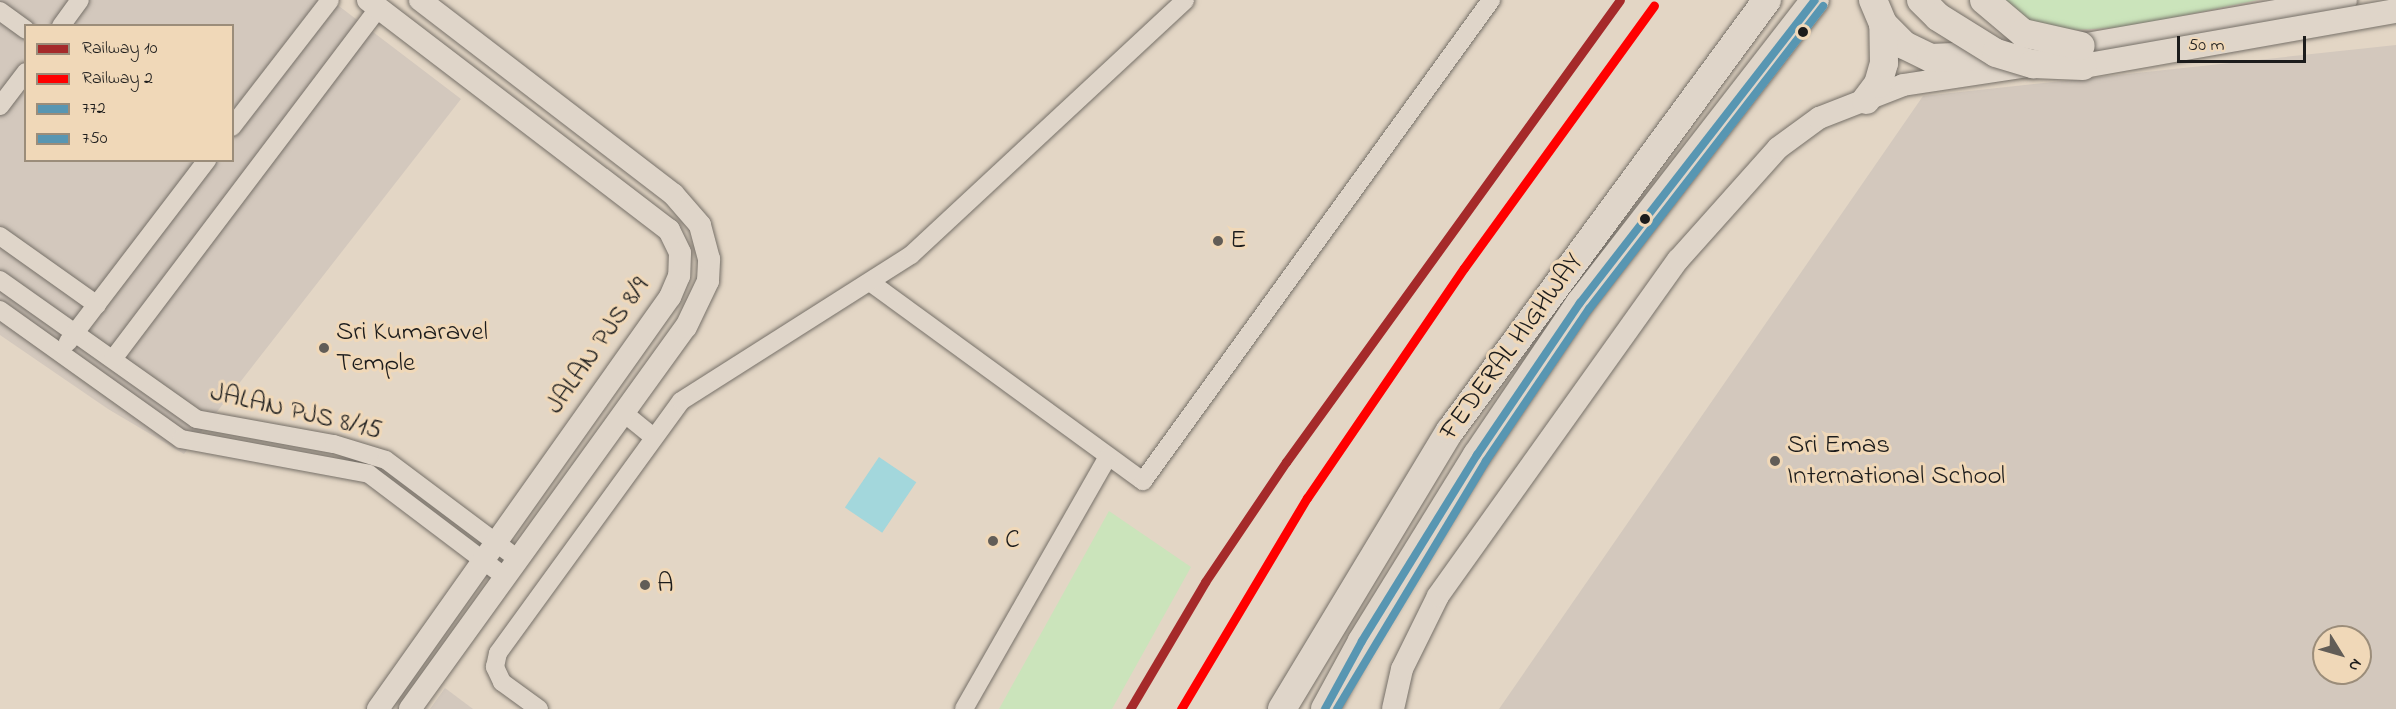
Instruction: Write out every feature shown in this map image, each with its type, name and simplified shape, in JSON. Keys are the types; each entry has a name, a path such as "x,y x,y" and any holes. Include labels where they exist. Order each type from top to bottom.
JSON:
{"highway":[{"name":"FEDERAL HIGHWAY","path":"1282,709 1450,431 1767,0"},
{"name":"FEDERAL HIGHWAY","path":"1324,709 1362,641 1477,455 1580,303 1815,0"},
{"path":"1921,0 1938,18 1996,53 2033,64 2082,56"},
{"path":"1984,0 2023,33 2082,56"},
{"path":"1878,12 1904,45 1931,58 1975,56"},
{"path":"1866,100 1878,84 1884,63 1878,12"}],"main road":[{"path":"2082,56 2344,8"},
{"path":"2082,56 2396,8"}],"street":[{"path":"62,24 80,0"},
{"path":"410,709 625,414 701,301 708,281 709,259 699,225 673,194 420,0"},
{"path":"540,709 502,682 495,667 498,653 652,436 681,401 920,248 1185,0"},
{"path":"870,282 1143,481 1491,0"},
{"path":"1975,56 2311,0"},
{"path":"234,125 323,2"},
{"path":"113,359 373,4 669,230 680,253"},
{"path":"1393,709 1402,669 1438,596 1678,260 1778,148 1819,118 1903,85 2162,50 2344,8 2396,8"},
{"path":"2344,8 2396,18"},
{"path":"0,11 24,29"},
{"path":"491,96 512,70"},
{"path":"0,106 24,75"},
{"path":"59,352 205,162"},
{"path":"680,253 699,225"},
{"path":"0,236 97,305"},
{"name":"JALAN PJS 8/9","path":"378,709 670,297 679,276 680,253"},
{"name":"JALAN PJS 8/15","path":"0,280 196,419 334,444 386,460 518,559"},
{"name":"JALAN PJS 8/15","path":"0,310 181,439 369,474 505,577"},
{"path":"625,414 652,436"},
{"path":"964,709 1108,457"}],"shaded area":[{"path":"0,0 331,0 461,99 184,454 108,409 0,335"},
{"path":"2396,45 2396,709 1499,709 1923,96"},
{"path":"445,688 473,709 430,709"}],"green space":[{"path":"1999,0 2258,0 2129,27 2076,30 2041,26 2014,15"},
{"path":"1109,511 1191,567 1112,709 999,709"}],"water":[{"path":"879,457 916,482 882,533 845,508"}],"rail line":[{"name":"10","path":"1130,709 1205,582 1286,462 1620,0"},
{"name":"2","path":"1181,709 1307,498 1464,268 1654,6"}],"transit line":[{"name":"772","path":"1325,709 1362,641 1477,455 1580,303 1815,0"},
{"name":"750","path":"1337,709 1486,461 1589,309 1823,6"}],"place":[{"name":"E","path":"1218,241"},
{"name":"Sri Kumaravel Temple","path":"324,348"},
{"name":"Sri Emas International School","path":"1775,461"},
{"name":"C","path":"993,541"},
{"name":"A","path":"645,585"}]}
